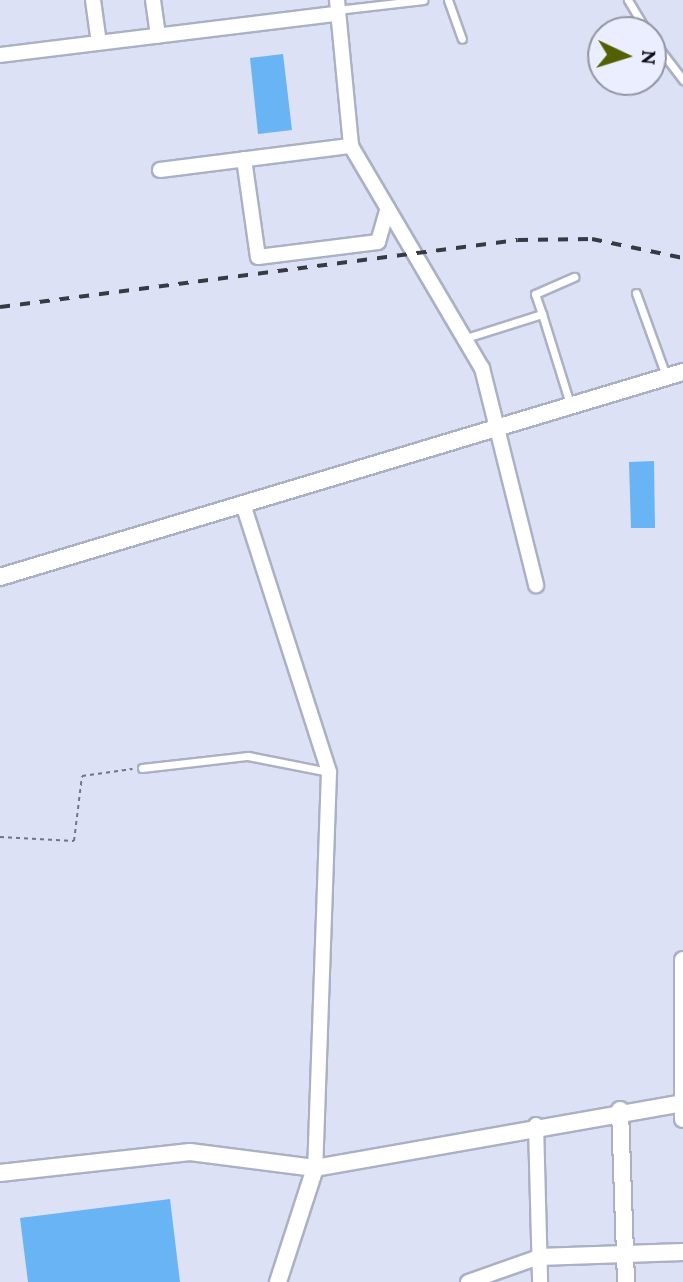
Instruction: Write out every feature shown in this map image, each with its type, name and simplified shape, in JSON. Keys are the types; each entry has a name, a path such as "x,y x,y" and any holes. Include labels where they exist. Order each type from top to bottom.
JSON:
{"street":[{"path":"93,0 99,43"},
{"path":"153,0 158,36"},
{"path":"0,55 158,36 337,8 351,146 466,338 502,427 536,585"},
{"path":"160,170 351,146"},
{"path":"244,159 258,257 378,242 388,208"},
{"path":"0,577 675,374"},
{"path":"243,504 329,772 315,1168 278,1282"},
{"path":"0,1173 190,1152 315,1168 620,1110 682,1108 683,960"},
{"path":"620,1110 626,1282"},
{"path":"536,1125 540,1282"},
{"path":"468,1282 539,1257 625,1257 683,1252"}],"lane":[{"path":"337,8 423,0"},
{"path":"448,0 462,39"},
{"path":"667,59 683,80"},
{"path":"570,406 535,294 574,277"},
{"path":"636,293 675,374"},
{"path":"466,338 542,314"},
{"path":"142,768 248,756 329,772"}],"path":[{"path":"0,837 74,841 82,776 142,768"}],"building":[{"path":"283,54 292,130 258,134 250,58"},
{"path":"654,461 655,528 631,528 629,462"},
{"path":"170,1199 180,1282 28,1282 20,1218"}],"railway":[{"path":"0,307 518,240 592,239 683,258"}]}
